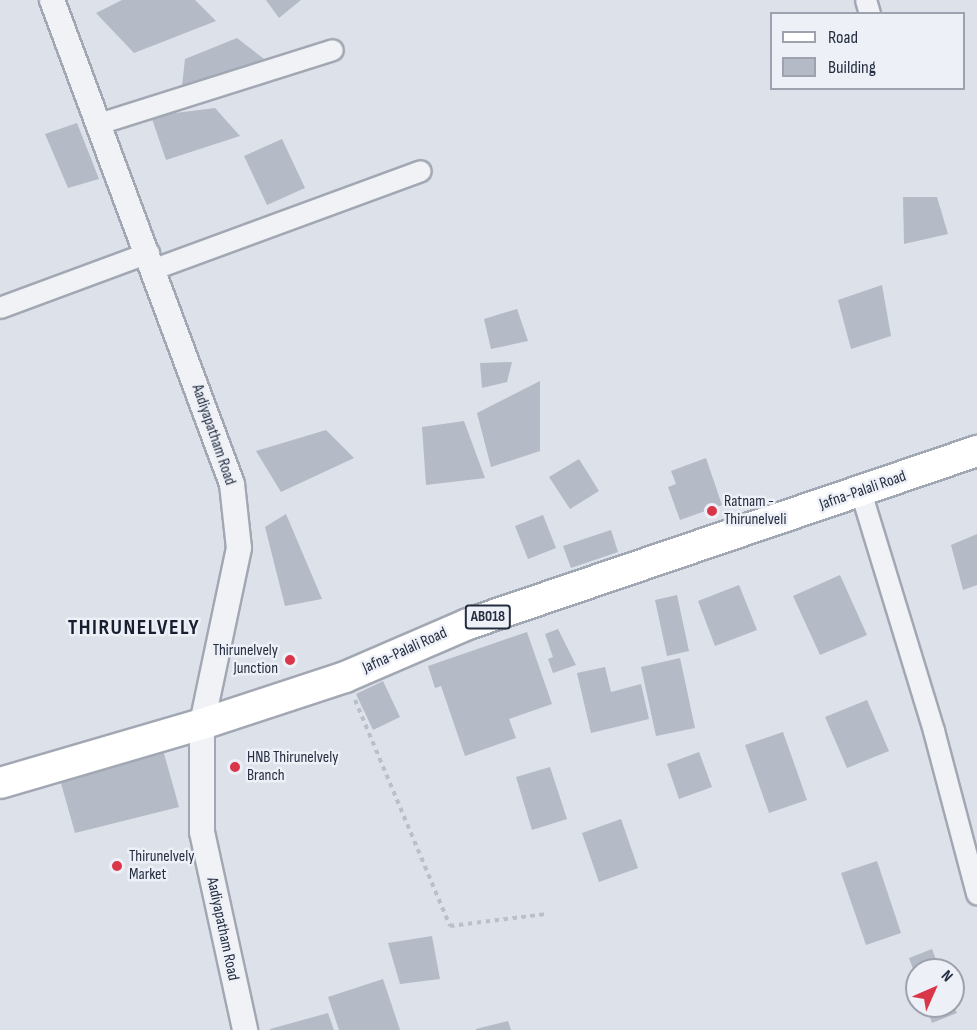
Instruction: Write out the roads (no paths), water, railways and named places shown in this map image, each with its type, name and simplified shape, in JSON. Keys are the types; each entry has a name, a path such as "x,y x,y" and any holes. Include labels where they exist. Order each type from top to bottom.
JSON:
{"main road":[{"name":"Jafna-Palali Road","path":"0,783 202,724 345,677 468,624 977,452"}],"street":[{"name":"Aadiyapatham Road","path":"52,0 152,261 232,484 239,548 202,724 202,832 245,1030"},
{"path":"99,124 333,50"},
{"path":"0,308 152,261 421,171"},
{"path":"861,492 934,731 977,894"}],"place":[{"name":"Ratnam - Thirunelveli","path":"712,511"},
{"name":"Thirunelvely Junction","path":"290,660"},
{"name":"HNB Thirunelvely Branch","path":"235,767"},
{"name":"Thirunelvely Market","path":"117,866"}],"district":[{"name":"THIRUNELVELY","path":"134,628"}]}
